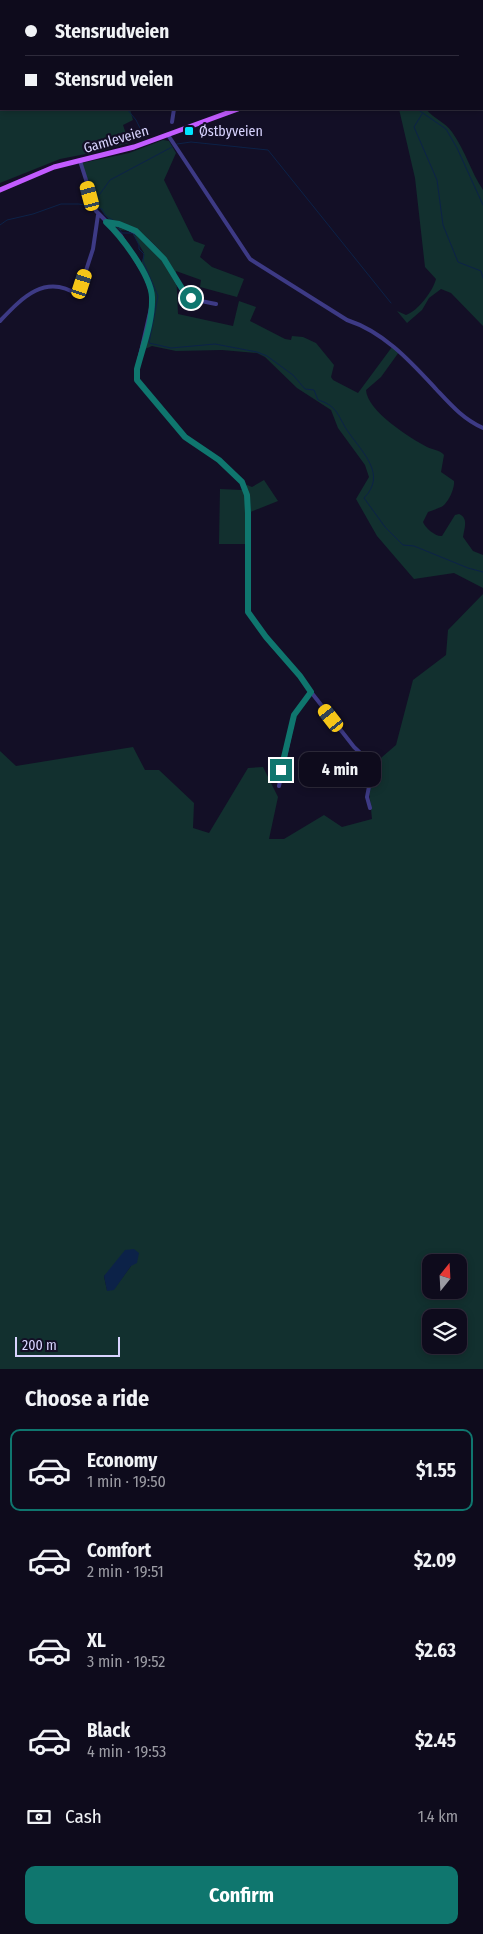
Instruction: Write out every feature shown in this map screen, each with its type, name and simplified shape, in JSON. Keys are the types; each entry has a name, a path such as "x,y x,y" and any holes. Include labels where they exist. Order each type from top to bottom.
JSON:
{"main road":[{"name":"Gamleveien","path":"0,190 47,170 114,153 235,110"}],"street":[{"path":"172,122 174,110"},
{"path":"168,135 250,259 347,320 362,324 374,331 410,360 459,414 483,428"},
{"path":"80,161 91,200 98,214 121,236 144,275 151,291 151,308 137,369 137,380 185,437 219,460 242,482 247,495 248,513 248,612 354,747 373,765 367,797 370,808"},
{"path":"0,321 26,298 46,285 64,288 78,295 93,249 98,214"},
{"path":"106,222 119,224 136,231 164,259 187,295 216,304"},
{"path":"278,786 294,715 311,692"}],"green space":[{"path":"0,110 130,110 133,120 123,125 129,143 60,159 0,183"},
{"path":"399,110 427,110 443,123 457,139 483,190 483,326 451,293 441,289 429,298 422,310 407,323 397,311 406,315 411,313 428,295 436,279 425,267 415,178"},
{"path":"163,140 169,141 176,153 164,180 194,241 205,245 200,257 212,267 244,279 237,297 200,287 201,280 176,271 178,314 233,326 239,301 256,307 250,321 285,339 291,340 292,336 303,337 316,343 334,365 331,377 333,380 358,393 392,347 399,352 381,377 366,390 368,398 381,415 400,431 444,455 441,472 454,481 452,492 444,505 428,512 423,522 431,532 442,536 455,515 459,514 464,518 463,537 473,551 483,555 483,588 454,573 414,579 377,536 356,499 369,477 365,465 338,428 331,410 297,388 265,357 257,353 222,350 176,351 152,346 145,349 153,316 154,297 148,277 141,266 144,253 131,231 119,230 99,207 91,192 82,163 129,153"},
{"path":"264,480 278,501 248,513 249,544 219,544 220,489 242,490 247,485 252,487"},
{"path":"483,594 483,1369 0,1369 0,751 16,766 133,747 145,770 159,770 194,803 193,828 209,833 248,768 263,767 278,797 269,839 284,839 324,815 342,827 372,819 367,770 396,745 413,680 446,655 448,630","holes":["131,1266 114,1289 107,1290 104,1276 110,1271"]}],"water":[{"path":"134,1249 139,1253 137,1263 131,1266 114,1290 107,1291 104,1276 125,1250"}],"waterway":[{"path":"128,110 136,120 143,134"},
{"path":"418,110 446,129 457,148 483,205"},
{"path":"422,114 414,127 437,180 443,225 458,262 481,271 483,278"},
{"path":"177,144 191,142 268,150 391,303"},
{"path":"99,207 97,198 110,180 172,147"},
{"path":"0,225 7,220 33,214 61,204 79,204 102,209 105,215 114,221"},
{"path":"118,227 122,233 133,233 139,249 144,254 143,261 158,296 149,343 171,348 215,344 257,352 267,356 293,375 305,389 314,390 318,400 330,406 337,413 370,464 373,481 371,489 364,498 385,527 403,545 414,546 468,568 483,572"}],"place":[{"name":"Østbyveien","path":"189,131"}],"route":[{"path":"191,298 183,290 164,259 136,231 128,226 106,222 121,236 144,275 151,291 152,298 148,328 137,369 137,380 185,437 219,460 242,482 247,495 248,513 248,612 311,692 294,715 281,770"}]}
